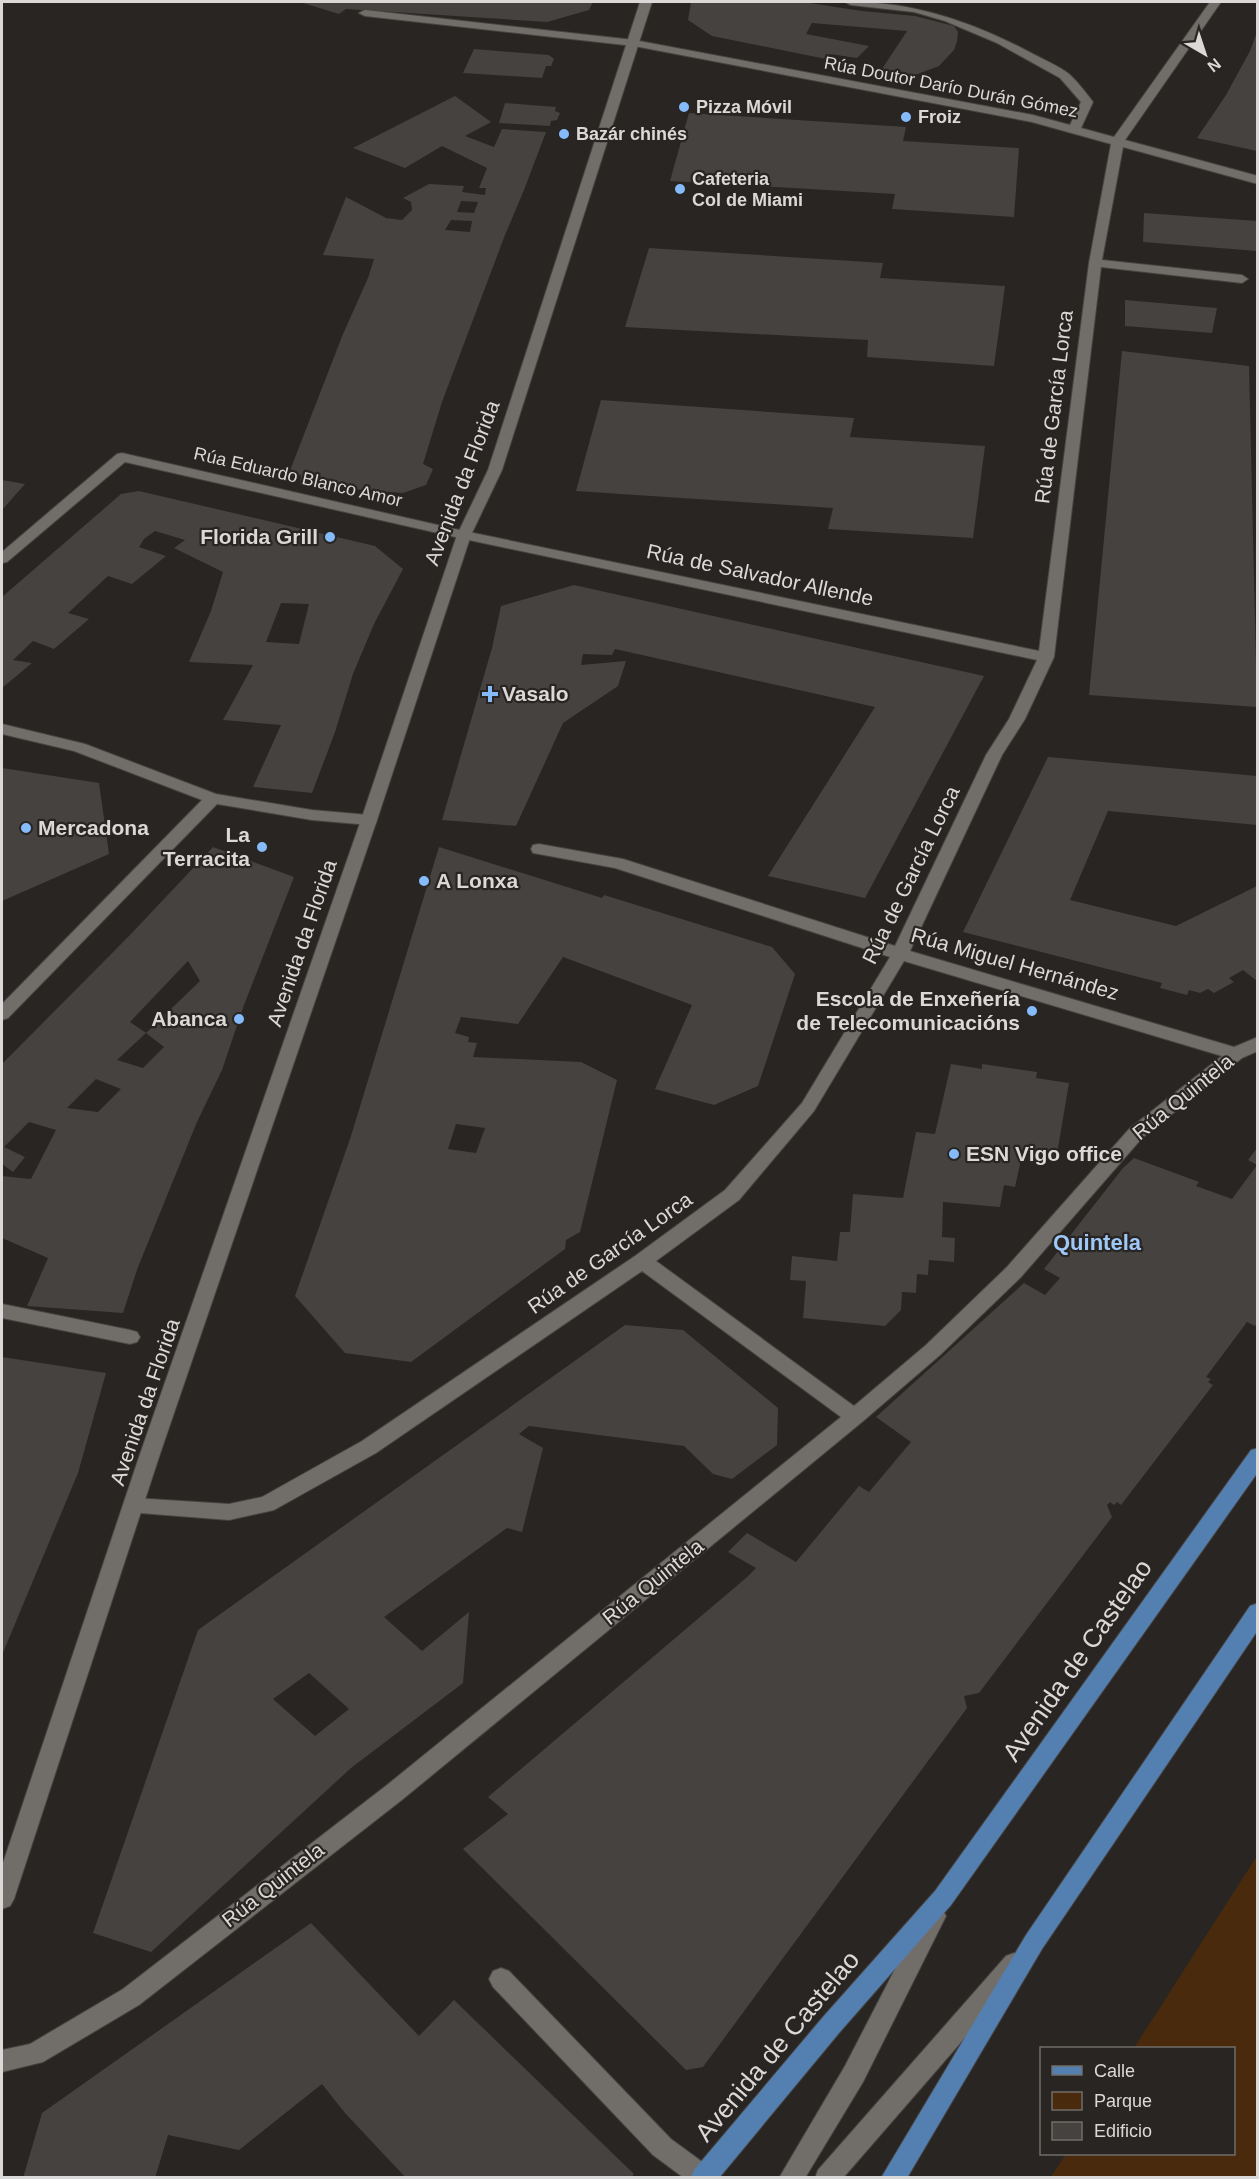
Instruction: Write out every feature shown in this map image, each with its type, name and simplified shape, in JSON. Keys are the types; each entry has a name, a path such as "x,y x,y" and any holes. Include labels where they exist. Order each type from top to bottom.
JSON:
{"main road":[{"name":"Avenida de Castelao","path":"703,2177 831,2025 943,1898 1257,1456"},
{"path":"893,2178 1034,1942 1257,1612"}],"street":[{"name":"Avenida da Florida","path":"2,1899 464,535 495,470 646,2"},
{"path":"851,2 915,9 949,19 1001,41 1064,76 1087,102 1074,130"},
{"path":"1118,141 1215,2"},
{"name":"Rúa Doutor Darío Durán Gómez","path":"365,13 634,43 1033,119 1257,180"},
{"name":"Rúa de García Lorca","path":"134,1506 229,1512 267,1504 369,1447 642,1261 732,1195 808,1107 900,954 994,755 1017,718 1046,657 1095,263 1118,141"},
{"path":"1095,263 1242,279"},
{"name":"Rúa Eduardo Blanco Amor","path":"2,559 122,457 464,535"},
{"name":"Rúa de Salvador Allende","path":"464,535 1046,657"},
{"path":"2,729 79,747 213,798 312,815 369,820"},
{"path":"2,1014 213,798"},
{"name":"Rúa Miguel Hernández","path":"539,849 617,863 900,954 1236,1054"},
{"name":"Rúa Quintela","path":"2,2061 35,2054 131,1998 297,1866 395,1792 855,1417 933,1350 1014,1272 1136,1133 1236,1054 1257,1043"},
{"path":"642,1261 855,1417"},
{"path":"2,1311 130,1337"},
{"name":"Avenida de Castelao","path":"791,2178 854,2074 943,1898"},
{"path":"827,2178 1034,1942"},
{"path":"501,1979 662,2147 703,2177"}],"green space":[{"path":"1257,1856 1257,2177 1051,2177 1065,2155 1235,2155 1235,2047 1135,2047"}],"building":[{"path":"300,2 593,2 589,10 547,22 346,9 339,14"},
{"path":"691,2 803,2 915,16 954,26 958,32 957,41 954,50 939,66 915,75 882,69 907,31 812,23 806,34 869,46 857,58 830,54 826,59 712,36 688,20"},
{"path":"1257,32 1257,151 1197,138 1226,95 1250,51"},
{"path":"474,49 549,55 554,59 551,66 546,66 542,78 463,73"},
{"path":"455,96 491,122 465,136 494,147 502,129 546,132 442,402 423,464 433,469 426,485 403,493 300,485 301,475 289,473 374,259 323,255 346,197 386,218 402,220 412,210 411,202 403,198 429,184 464,186 462,192 485,195 486,188 479,188 487,168 442,146 405,168 353,148","holes":["461,201 478,202 474,213 457,212","451,220 472,221 470,232 445,230"]},
{"path":"505,103 556,107 555,111 560,113 557,120 551,121 550,126 499,123"},
{"path":"689,113 906,127 903,141 1019,148 1014,217 892,209 895,194 670,181"},
{"path":"1144,213 1257,221 1257,251 1143,242"},
{"path":"649,248 883,263 880,278 1005,286 994,366 867,357 868,340 625,327"},
{"path":"1125,300 1217,308 1212,333 1125,326"},
{"path":"1122,351 1249,366 1257,707 1089,695"},
{"path":"601,400 854,418 850,437 985,446 973,538 828,529 833,508 576,491"},
{"path":"2,480 25,484 2,510"},
{"path":"139,491 375,546 403,569 374,624 353,674 335,732 312,793 253,787 281,725 223,720 253,665 189,662 211,611 223,572 174,548 185,540 155,531 144,539 139,547 166,556 132,584 108,576 68,613 89,619 54,649 33,641 13,660 32,663 2,688 2,597 121,494","holes":["281,603 309,604 299,644 266,642"]},
{"path":"574,585 984,676 865,898 768,876 875,707 615,649 612,655 583,654 581,665 626,661 618,686 563,723 516,826 442,820 492,648 501,606"},
{"path":"1048,757 1257,776 1257,825 1108,811 1070,900 1176,926 1257,886 1257,981 1243,970 1229,978 1234,982 1214,993 1208,989 1200,993 1189,990 1187,995 1160,988 1162,983 963,932"},
{"path":"2,768 99,783 109,854 2,901"},
{"path":"213,847 294,877 244,1005 222,1070 197,1122 138,1267 123,1313 27,1306 48,1258 2,1238 2,1176 31,1179 56,1130 29,1122 4,1147 25,1157 13,1172 2,1164 2,1064 130,935","holes":["188,961 200,981 146,1033 130,1022","146,1033 164,1047 143,1068 117,1060","96,1079 121,1089 98,1112 67,1108"]},
{"path":"439,847 602,898 604,895 772,947 795,974 758,1086 714,1105 655,1089 692,1005 563,957 518,1024 461,1017 455,1033 469,1037 468,1042 477,1043 473,1057 581,1062 617,1080 580,1232 566,1240 565,1249 411,1362 345,1353 295,1296 351,1136","holes":["456,1124 485,1128 476,1153 448,1149"]},
{"path":"951,1064 982,1069 982,1064 1037,1072 1036,1078 1069,1083 1056,1160 1022,1155 1015,1187 1004,1185 1000,1207 943,1202 942,1237 955,1238 954,1262 929,1260 928,1275 917,1274 916,1293 902,1292 901,1310 885,1326 803,1318 806,1281 790,1280 792,1256 837,1261 840,1232 850,1232 853,1194 903,1198 916,1132 935,1134"},
{"path":"1257,1148 1257,1165 1248,1160"},
{"path":"1134,1158 1199,1182 1196,1186 1232,1199 1257,1165 1257,1323 1255,1326 1247,1322 1206,1377 1211,1379 1208,1382 1213,1385 1121,1505 1117,1502 1114,1505 1110,1502 1107,1505 1112,1517 979,1693 964,1696 967,1708 703,2067 686,2070 463,1849 508,1814 488,1797 756,1568 728,1552 747,1533 796,1562 859,1486 869,1492 911,1442 876,1417 1024,1283 1045,1295 1060,1278 1044,1269 1123,1168"},
{"path":"625,1325 683,1330 778,1408 777,1445 732,1479 713,1474 684,1446 529,1426 519,1434 543,1448 522,1532 507,1528 384,1617 422,1651 469,1612 463,1683 351,1768 151,1952 93,1933 198,1630","holes":["309,1673 349,1709 315,1736 273,1699"]},
{"path":"2,1357 106,1373 78,1473 2,1655"},
{"path":"311,1923 419,2036 454,2000 634,2174 631,2178 406,2178 345,2113 322,2084 239,2150 168,2135 155,2178 23,2178 42,2113"}],"place":[{"name":"Pizza Móvil","path":"684,107"},
{"name":"Froiz","path":"906,117"},
{"name":"Bazár chinés","path":"564,134"},
{"name":"Cafeteria Col de Miami","path":"680,189"},
{"name":"Florida Grill","path":"330,537"},
{"name":"Vasalo","path":"490,694"},
{"name":"Mercadona","path":"26,828"},
{"name":"La Terracita","path":"262,847"},
{"name":"A Lonxa","path":"424,881"},
{"name":"Escola de Enxeñería de Telecomunicacións","path":"1032,1011"},
{"name":"Abanca","path":"239,1019"},
{"name":"ESN Vigo office","path":"954,1154"}],"district":[{"name":"Quintela","path":"1097,1242"}]}
